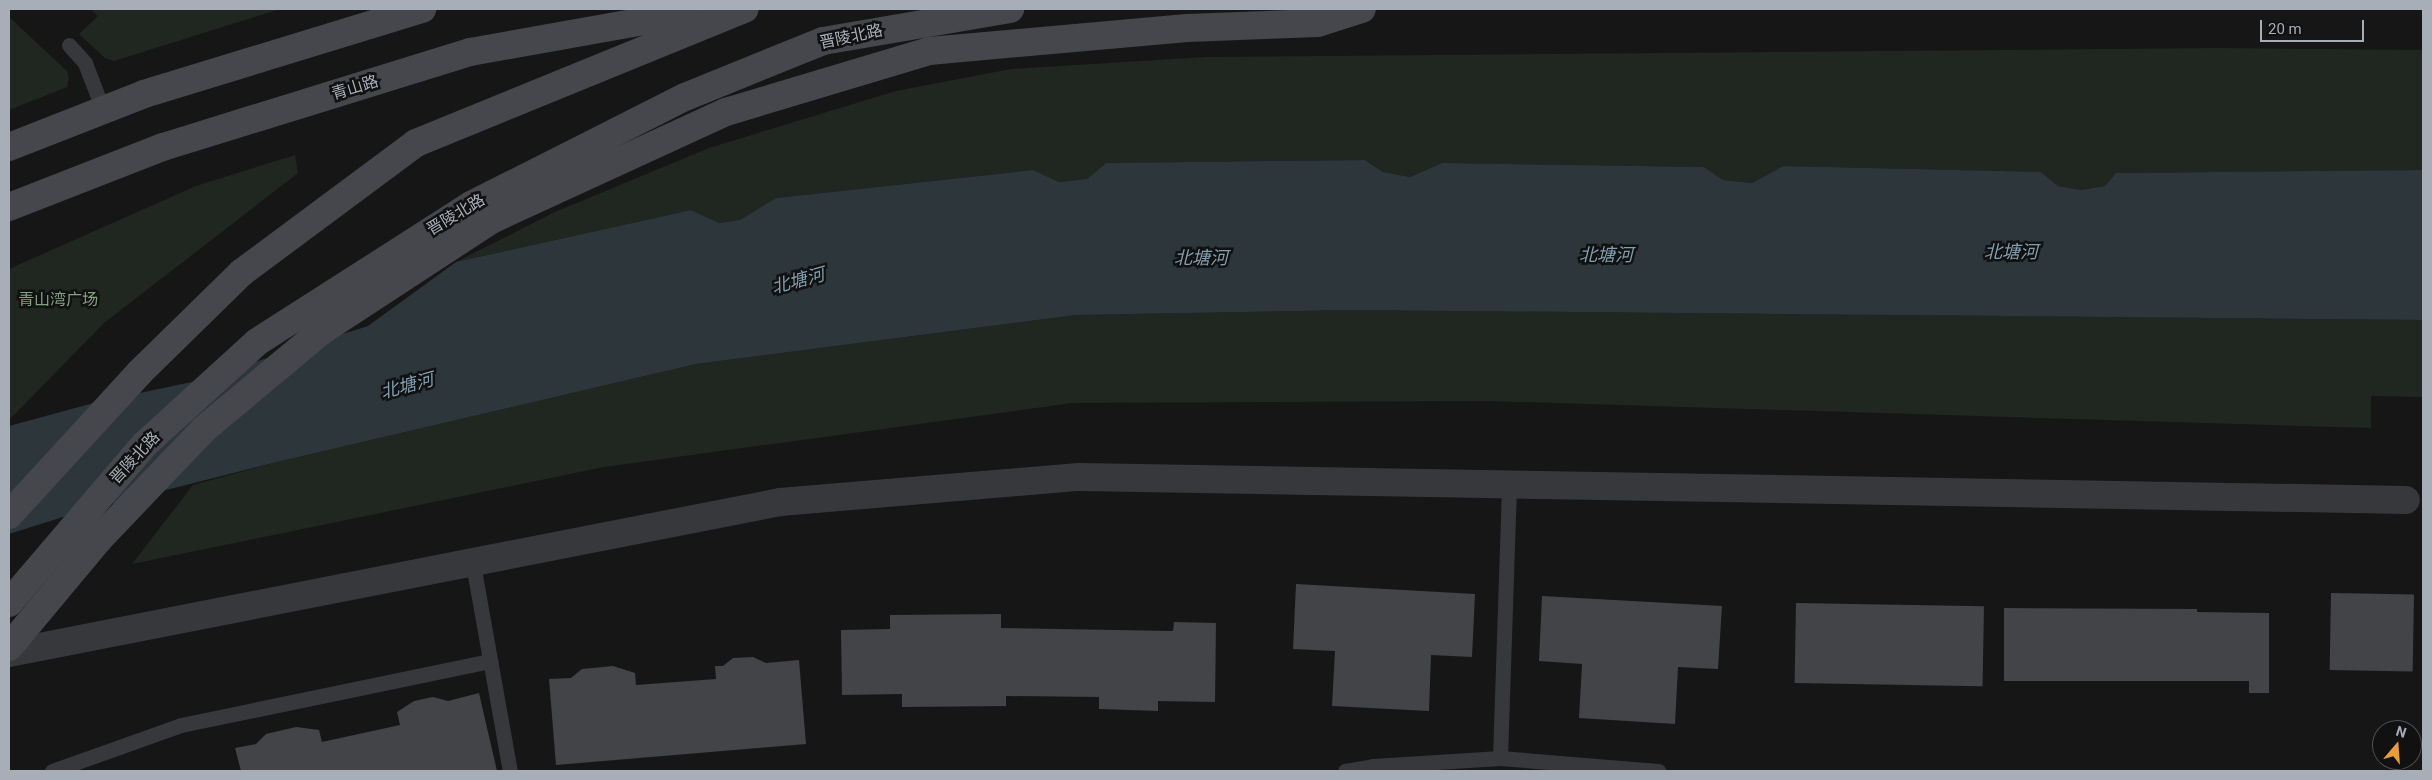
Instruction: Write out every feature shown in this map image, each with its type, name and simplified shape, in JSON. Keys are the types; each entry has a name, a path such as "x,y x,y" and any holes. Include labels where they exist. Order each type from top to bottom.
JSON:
{"main road":[{"path":"9,147 144,94 422,9"},
{"name":"青山路","path":"9,207 163,147 470,52 711,9"},
{"path":"9,515 139,373 241,273 416,142 745,9"},
{"name":"晋陵北路","path":"9,603 145,444 257,342 471,205 686,98 823,41 1010,9"},
{"path":"9,647 99,539 204,429 322,330 491,220 726,112 929,51 1188,28 1318,23 1362,9"}],"street":[{"path":"9,653 473,564 780,502 1079,478 2406,500"}],"lane":[{"path":"69,45 85,63 102,110"},
{"path":"1500,758 1509,485"},
{"path":"473,564 510,771"},
{"path":"52,771 181,725 490,661"},
{"path":"1345,771 1374,766 1500,758 1658,771"}],"green space":[{"path":"91,9 280,9 114,61 105,58 79,34 98,16"},
{"path":"9,17 67,71 69,78 67,87 9,110"},
{"path":"2218,48 2423,50 2423,170 2116,173 2105,186 2081,190 2058,186 2041,172 1783,166 1752,183 1723,180 1704,167 1442,163 1410,177 1383,172 1365,160 1106,163 1087,179 1059,182 1033,170 776,198 740,220 719,223 691,210 456,262 555,212 709,148 896,91 1011,69 1207,57"},
{"name":"青山湾广场","path":"295,155 298,173 104,323 9,420 9,269 196,186"},
{"path":"1350,310 2423,320 2423,397 2371,396 2371,428 1488,401 1072,403 604,467 132,564 193,485 281,461 696,364 1076,315"}],"water":[{"name":"北塘河","path":"1365,160 1383,172 1410,177 1442,163 1704,167 1723,180 1752,183 1783,166 2041,172 2058,186 2081,190 2105,186 2116,173 2423,170 2423,320 1350,310 1076,315 696,364 281,461 79,512 9,534 9,426 101,401 192,382 368,326 456,262 691,210 719,223 740,220 776,198 1033,170 1059,182 1087,179 1106,163"}],"building":[{"path":"1296,584 1475,594 1472,657 1431,655 1429,711 1332,706 1335,651 1293,649"},
{"path":"2331,593 2414,594 2413,671 2330,670"},
{"path":"1542,596 1722,606 1718,669 1678,667 1675,724 1579,718 1582,664 1539,661"},
{"path":"1796,603 1984,606 1983,686 1795,683"},
{"path":"2004,608 2197,609 2197,612 2269,613 2269,693 2249,693 2249,681 2004,681"},
{"path":"1001,614 1001,628 1173,631 1174,622 1216,623 1215,702 1158,701 1158,711 1099,709 1099,697 1006,696 1006,706 902,707 902,694 842,695 841,630 890,629 890,615"},
{"path":"753,657 766,663 799,660 806,744 556,765 549,679 571,678 582,669 613,666 635,673 636,685 716,679 715,666 723,666 733,658"},
{"path":"479,693 497,771 241,771 235,748 256,744 266,734 296,727 319,730 322,742 400,725 397,712 414,701 433,697 448,701"}]}
